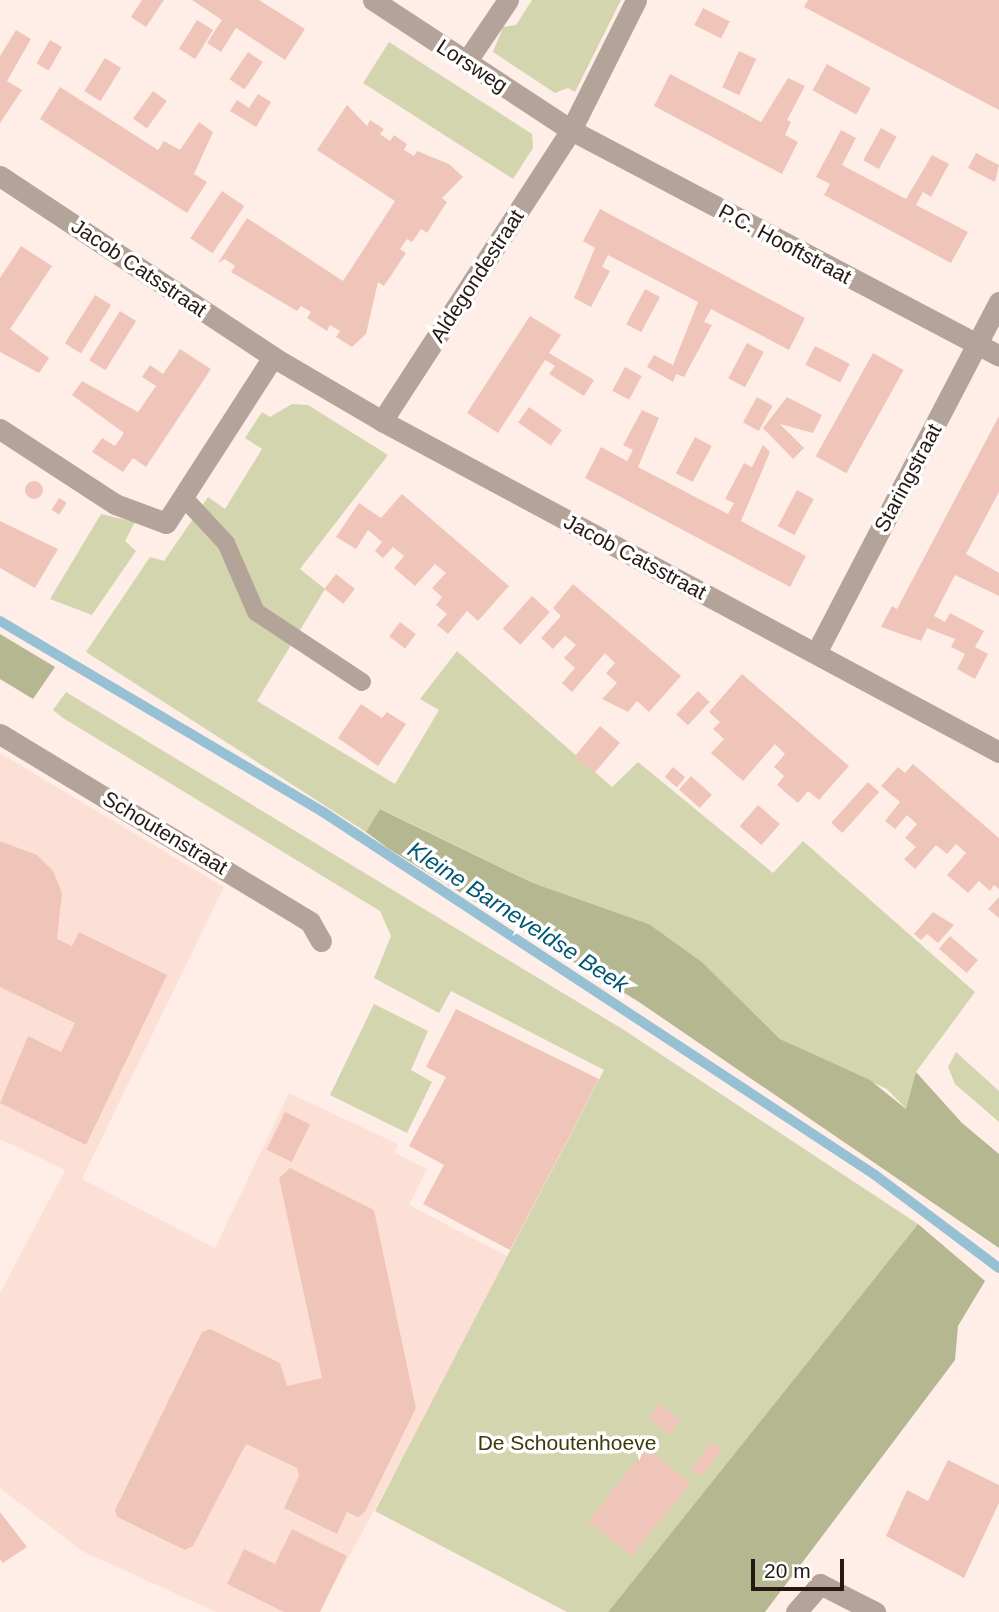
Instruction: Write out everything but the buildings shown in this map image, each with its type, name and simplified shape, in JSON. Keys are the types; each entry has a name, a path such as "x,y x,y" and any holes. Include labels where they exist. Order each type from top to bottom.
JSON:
{"street":[{"name":"Lorsweg","path":"373,0 571,130"},
{"path":"466,62 509,0"},
{"name":"Aldegondestraat","path":"382,421 571,130 636,0"},
{"name":"P.C. Hooftstraat","path":"571,130 999,356"},
{"name":"Jacob Catsstraat","path":"2,181 273,357 382,421 999,752"},
{"name":"Staringstraat","path":"816,653 999,302"},
{"path":"0,429 115,504 166,523 273,357"},
{"name":"Schoutenstraat","path":"0,734 310,922 321,941"},
{"path":"796,1612 820,1584 875,1612"}],"lane":[{"path":"184,498 226,543 256,612 362,682"}],"shaded area":[{"path":"0,753 224,887 82,1179 215,1248 289,1093 398,1144 395,1153 427,1169 409,1205 511,1258 319,1612 216,1612 82,1551 0,1488 0,1293 65,1170 0,1139"}],"green space":[{"path":"532,0 621,0 575,92 568,88 555,93 493,52 503,27 516,25"},
{"path":"389,42 532,134 533,148 513,179 363,83"},
{"path":"292,404 308,405 388,455 300,569 325,589 257,701 395,784 439,710 420,699 457,651 612,787 638,762 773,873 803,841 975,992 916,1072 907,1110 887,1089 780,1039 702,962 649,924 533,883 381,809 366,832 86,652 150,557 164,561 208,497 225,509 262,449 245,438 262,412 270,417"},
{"path":"101,514 135,522 125,541 136,551 92,615 50,599"},
{"path":"0,634 55,667 33,699 0,679"},
{"name":"De Schoutenhoeve","path":"66,692 624,1030 918,1224 608,1612 567,1612 375,1511 604,1070 451,991 439,1013 374,978 391,936 380,911 63,718 53,710"},
{"path":"380,809 533,883 649,924 702,962 780,1039 870,1080 906,1109 916,1072 962,1123 999,1154 999,1248 639,1002 389,849 366,832"},
{"path":"374,1004 428,1031 411,1070 432,1082 407,1133 330,1095"},
{"path":"956,1052 999,1091 999,1122 955,1084 948,1067"},
{"path":"918,1224 985,1281 958,1326 955,1360 765,1612 608,1612"}],"waterway":[{"name":"Kleine Barneveldse Beek","path":"0,621 323,812 875,1175 999,1268"}]}
